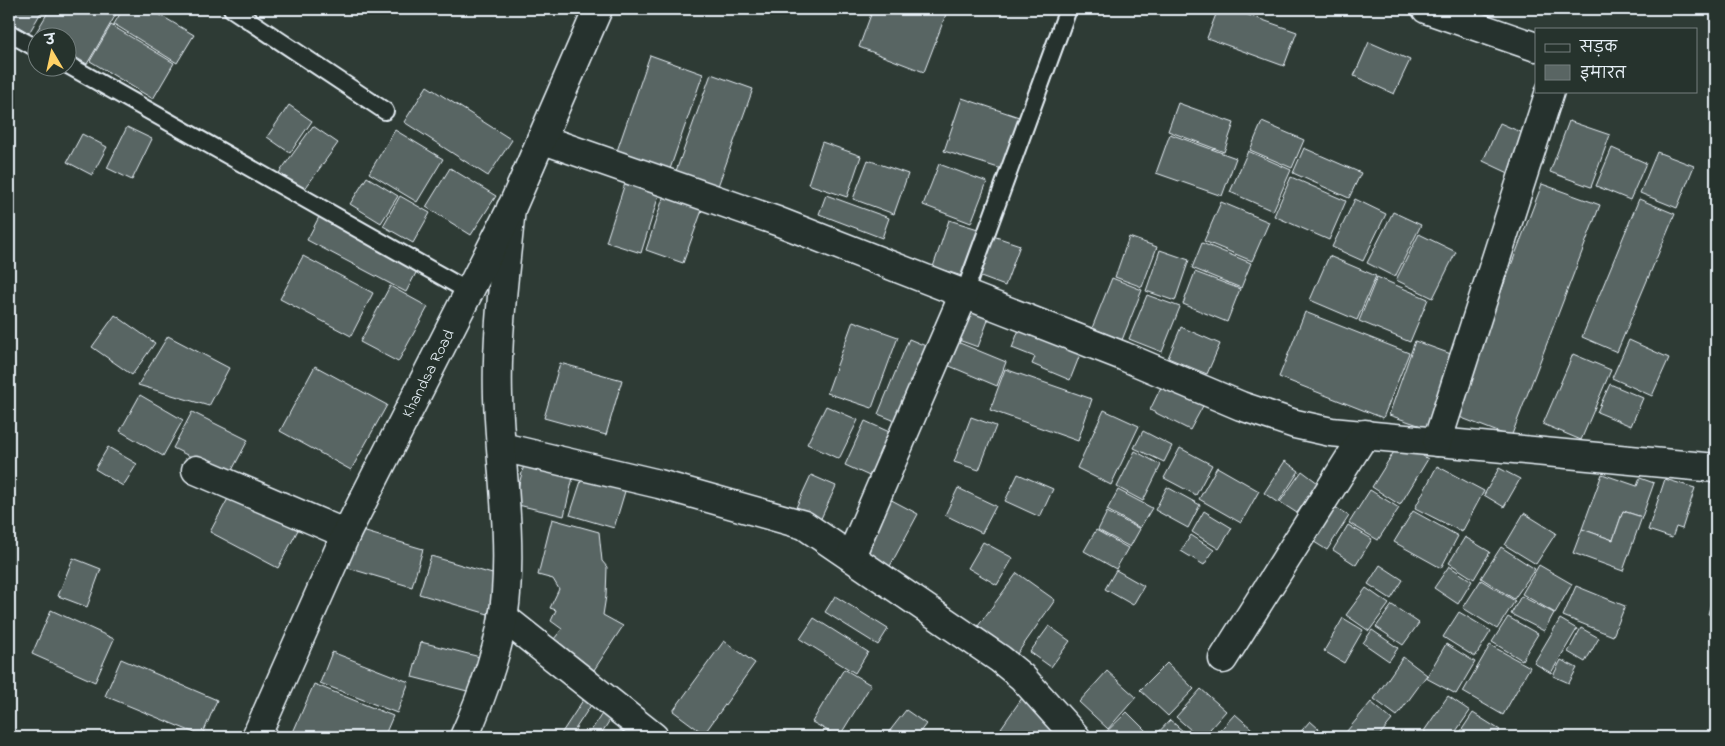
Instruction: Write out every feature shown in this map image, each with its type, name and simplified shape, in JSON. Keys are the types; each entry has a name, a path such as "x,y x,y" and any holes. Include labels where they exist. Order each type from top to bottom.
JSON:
{"street":[{"name":"Khandsa Road","path":"256,737 346,534 512,207 598,9"},
{"path":"1426,9 1535,47"},
{"path":"1437,442 1550,92"},
{"path":"541,139 777,221 1123,356 1241,406 1313,428 1331,432 1716,468"},
{"path":"464,737 481,700 503,617 508,556 498,366 512,207"},
{"path":"851,556 964,294"},
{"path":"1223,659 1365,434"},
{"path":"502,447 659,484 804,525 1000,659 1022,677 1076,737"},
{"path":"196,470 346,534"},
{"path":"503,617 654,737"}],"lane":[{"path":"232,9 385,110"},
{"path":"964,294 1068,9"},
{"path":"9,33 28,43"},
{"path":"78,72 468,291"}],"building":[{"path":"9,9 43,9 32,28 28,28 28,32 9,21"},
{"path":"50,9 114,9 118,11 87,64 78,59 78,28 39,28"},
{"path":"123,9 150,9 194,35 177,63 114,24"},
{"path":"873,9 948,9 924,72 859,47"},
{"path":"1218,9 1231,9 1297,32 1284,66 1207,38"},
{"path":"111,25 174,63 153,99 90,61"},
{"path":"1369,42 1410,60 1394,94 1354,76"},
{"path":"650,55 703,74 670,169 617,151"},
{"path":"711,74 753,89 718,186 676,171"},
{"path":"427,86 512,140 488,176 404,122"},
{"path":"962,98 1022,118 1005,170 944,151"},
{"path":"1178,103 1234,123 1224,152 1168,131"},
{"path":"289,105 312,121 290,153 267,137"},
{"path":"1569,121 1610,135 1591,187 1550,172"},
{"path":"1262,122 1304,140 1292,168 1250,150"},
{"path":"1500,123 1532,137 1515,176 1483,161"},
{"path":"313,126 338,143 304,190 279,173"},
{"path":"127,127 152,139 132,180 107,168"},
{"path":"395,130 443,159 417,202 369,173"},
{"path":"82,134 107,147 92,175 67,162"},
{"path":"1170,134 1236,158 1222,196 1156,173"},
{"path":"822,142 861,156 847,197 808,184"},
{"path":"1304,148 1361,173 1349,198 1293,173"},
{"path":"1612,148 1646,163 1630,200 1596,186"},
{"path":"1248,151 1291,170 1273,211 1230,192"},
{"path":"1657,152 1694,166 1677,208 1640,193"},
{"path":"868,160 908,174 894,214 853,199"},
{"path":"939,164 987,182 971,223 923,205"},
{"path":"450,168 496,196 471,235 426,207"},
{"path":"628,174 662,185 641,253 606,242"},
{"path":"367,177 398,196 381,223 350,204"},
{"path":"1291,177 1346,201 1329,240 1274,216"},
{"path":"1542,184 1600,205 1511,437 1454,415"},
{"path":"667,186 706,199 683,263 646,250"},
{"path":"826,195 889,218 882,238 819,214"},
{"path":"400,196 430,213 413,243 383,226"},
{"path":"1355,199 1386,214 1363,261 1332,247"},
{"path":"1639,199 1675,214 1617,352 1582,337"},
{"path":"1221,202 1269,222 1252,261 1204,241"},
{"path":"1393,212 1421,225 1395,277 1367,263"},
{"path":"319,217 418,269 406,292 307,240"},
{"path":"949,220 978,229 962,276 933,267"},
{"path":"1419,234 1456,252 1433,298 1396,280"},
{"path":"993,236 1020,245 1005,286 978,276"},
{"path":"1129,237 1157,247 1142,287 1115,277"},
{"path":"1202,243 1251,263 1241,288 1192,268"},
{"path":"1160,250 1189,260 1175,301 1146,291"},
{"path":"303,256 373,293 351,336 280,299"},
{"path":"1329,256 1376,276 1357,320 1310,300"},
{"path":"1195,272 1240,289 1227,322 1183,304"},
{"path":"1377,277 1428,299 1410,342 1359,321"},
{"path":"1112,278 1142,290 1122,340 1092,328"},
{"path":"390,286 428,307 398,362 360,342"},
{"path":"1147,295 1180,307 1162,352 1129,339"},
{"path":"968,298 993,307 978,347 953,338"},
{"path":"1305,312 1409,353 1383,418 1279,377"},
{"path":"115,315 155,343 132,375 92,347"},
{"path":"853,321 898,337 872,408 827,393"},
{"path":"1020,327 1081,352 1070,380 1032,364 1035,357 1012,348"},
{"path":"1181,327 1220,344 1207,374 1168,358"},
{"path":"168,336 229,368 209,406 138,385"},
{"path":"909,339 933,349 903,424 878,414"},
{"path":"950,339 1006,362 997,386 940,362"},
{"path":"1629,340 1669,358 1652,396 1612,378"},
{"path":"1415,341 1462,358 1436,431 1389,415"},
{"path":"1573,354 1611,370 1581,440 1543,424"},
{"path":"560,363 622,380 606,435 544,418"},
{"path":"315,366 387,405 351,470 280,431"},
{"path":"1005,369 1092,399 1078,441 990,410"},
{"path":"1163,383 1204,404 1190,430 1150,410"},
{"path":"1610,384 1643,398 1631,426 1597,412"},
{"path":"140,395 183,420 163,456 120,431"},
{"path":"826,406 858,420 839,459 807,444"},
{"path":"1104,410 1139,426 1111,485 1077,468"},
{"path":"192,412 248,440 229,476 173,448"},
{"path":"971,417 996,426 979,470 954,462"},
{"path":"865,421 896,435 876,479 845,465"},
{"path":"1143,431 1172,446 1164,462 1134,448"},
{"path":"1400,442 1428,459 1400,505 1372,487"},
{"path":"108,447 137,464 123,486 95,469"},
{"path":"1180,448 1212,465 1196,495 1164,478"},
{"path":"1135,451 1161,465 1143,501 1117,487"},
{"path":"526,457 575,469 564,516 514,504"},
{"path":"1285,461 1299,471 1278,503 1264,493"},
{"path":"1437,466 1484,491 1462,532 1415,508"},
{"path":"1217,467 1259,491 1241,523 1199,499"},
{"path":"1499,468 1520,479 1504,507 1484,495"},
{"path":"1302,471 1318,483 1297,513 1280,502"},
{"path":"1018,474 1053,489 1040,517 1005,501"},
{"path":"1602,474 1637,486 1640,478 1654,483 1642,517 1623,511 1613,540 1582,529"},
{"path":"583,475 626,488 614,528 570,515"},
{"path":"811,475 836,486 818,525 793,514"},
{"path":"1665,479 1695,488 1682,529 1676,527 1672,538 1648,530"},
{"path":"1167,487 1200,505 1188,528 1155,510"},
{"path":"958,488 996,506 982,533 945,515"},
{"path":"1118,490 1152,508 1140,528 1107,510"},
{"path":"1370,490 1399,508 1378,540 1349,523"},
{"path":"231,493 299,528 278,568 210,532"},
{"path":"884,496 918,514 889,568 854,550"},
{"path":"1318,496 1349,516 1327,550 1295,530"},
{"path":"1204,511 1232,528 1219,549 1192,532"},
{"path":"1413,511 1458,536 1441,568 1394,542"},
{"path":"1623,511 1642,517 1623,571 1573,553 1582,529 1613,540"},
{"path":"1107,512 1140,529 1130,547 1098,530"},
{"path":"1524,513 1556,533 1536,564 1505,545"},
{"path":"552,519 599,532 602,561 607,567 603,615 623,626 594,670 554,639 562,629 551,621 556,610 550,608 559,589 553,579 538,575"},
{"path":"1348,525 1372,539 1356,565 1333,550"},
{"path":"359,530 423,549 412,587 348,568"},
{"path":"1096,530 1128,548 1116,569 1084,551"},
{"path":"1191,535 1214,550 1204,565 1181,551"},
{"path":"1465,537 1490,552 1474,579 1449,563"},
{"path":"983,542 1013,558 997,585 968,568"},
{"path":"1501,547 1535,569 1514,599 1481,578"},
{"path":"431,556 499,576 488,614 419,594"},
{"path":"73,558 101,569 87,607 58,596"},
{"path":"1380,565 1403,580 1391,599 1368,584"},
{"path":"1539,565 1572,584 1555,613 1522,594"},
{"path":"1449,566 1472,581 1458,604 1434,588"},
{"path":"1116,570 1144,586 1133,605 1105,589"},
{"path":"1017,573 1055,600 1017,654 978,626"},
{"path":"1481,580 1515,601 1497,629 1463,608"},
{"path":"1716,585 1716,616 1708,614"},
{"path":"1576,586 1625,606 1613,636 1563,616"},
{"path":"1366,588 1389,604 1369,631 1346,615"},
{"path":"835,596 888,629 878,645 825,612"},
{"path":"1521,596 1554,613 1544,631 1511,614"},
{"path":"1392,605 1419,623 1403,645 1376,627"},
{"path":"51,610 114,639 95,682 32,654"},
{"path":"1459,612 1491,631 1475,657 1443,637"},
{"path":"1508,617 1538,634 1522,660 1492,642"},
{"path":"814,618 868,652 855,673 800,639"},
{"path":"1343,618 1363,630 1344,663 1324,651"},
{"path":"1560,619 1577,629 1551,673 1534,663"},
{"path":"1049,626 1070,641 1051,667 1030,652"},
{"path":"1581,628 1599,638 1585,662 1568,652"},
{"path":"1372,630 1398,648 1389,661 1363,643"},
{"path":"724,641 755,663 704,734 673,711"},
{"path":"421,642 488,659 479,694 412,677"},
{"path":"1446,644 1475,662 1456,694 1426,678"},
{"path":"1490,645 1530,667 1503,715 1463,692"},
{"path":"332,652 409,682 397,713 320,683"},
{"path":"1403,657 1427,675 1397,716 1374,699"},
{"path":"121,659 217,700 202,736 105,696"},
{"path":"1561,660 1577,668 1569,683 1553,676"},
{"path":"1167,663 1194,689 1168,716 1140,690"},
{"path":"844,669 871,685 839,737 812,722"},
{"path":"1107,671 1136,697 1108,729 1079,702"},
{"path":"314,684 393,716 384,737 291,737"},
{"path":"1201,689 1226,711 1203,737 1199,737 1176,717"},
{"path":"589,691 617,709 599,737 587,737 605,709 593,702 570,737 559,737"},
{"path":"1448,696 1470,711 1452,737 1433,737 1424,731"},
{"path":"1022,698 1063,726 1056,737 1015,737 1001,728"},
{"path":"1371,702 1392,720 1378,737 1342,737"},
{"path":"906,710 926,724 916,737 885,737"},
{"path":"1127,712 1146,731 1140,737 1101,737"},
{"path":"1473,713 1500,730 1496,737 1457,737"},
{"path":"1235,714 1261,737 1214,737"},
{"path":"1170,720 1190,737 1154,737"},
{"path":"1310,721 1328,737 1296,737"}]}
